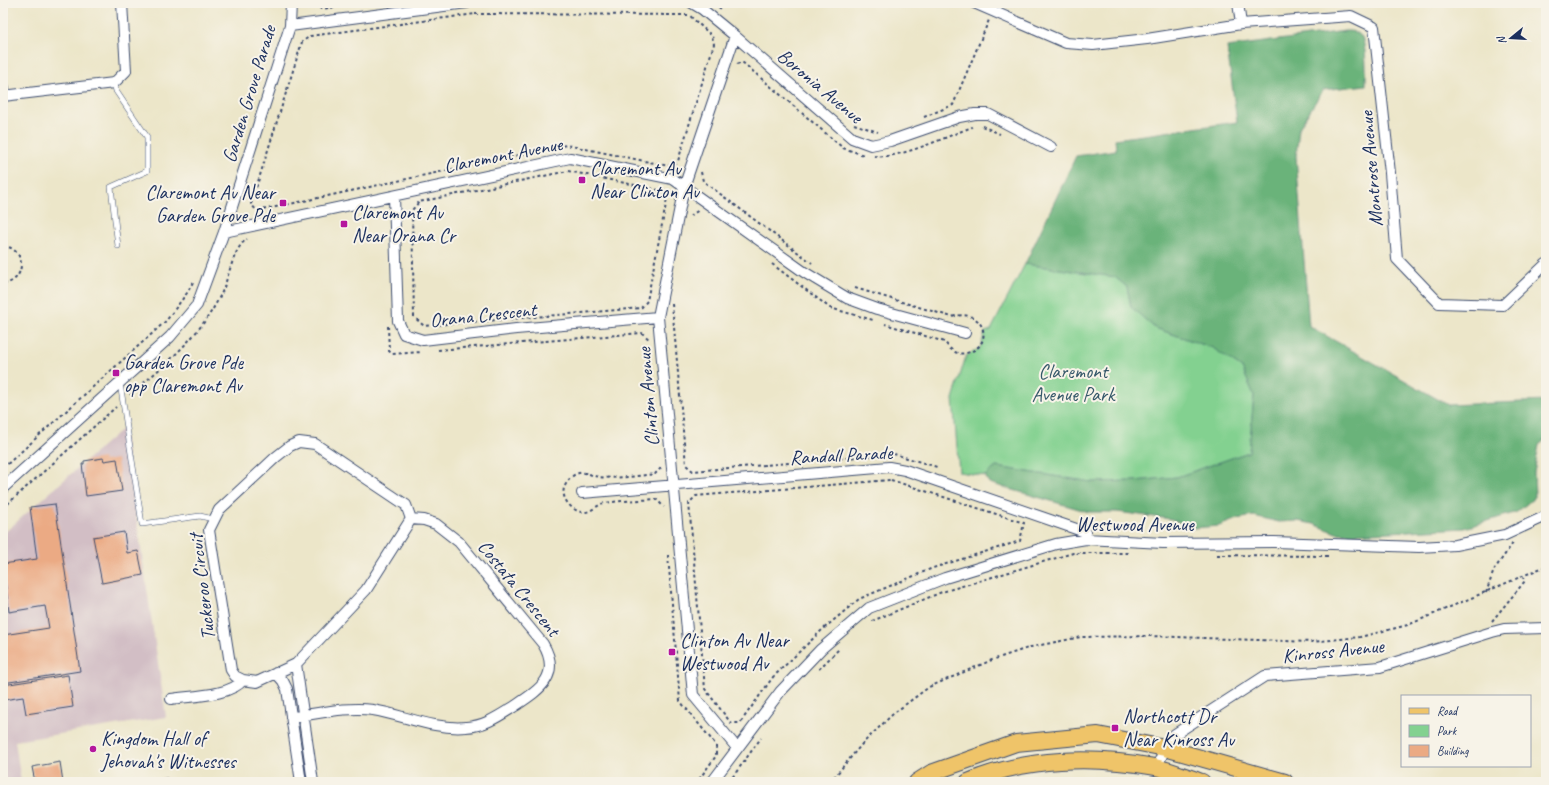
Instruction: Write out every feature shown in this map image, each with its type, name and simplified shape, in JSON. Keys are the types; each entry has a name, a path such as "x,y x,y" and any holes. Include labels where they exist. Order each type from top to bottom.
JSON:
{"main road":[{"path":"917,782 931,773 1016,743 1098,735 1165,748 1285,782"},
{"path":"968,782 989,773 1041,763 1093,760 1156,767 1202,782"}],"street":[{"path":"3,85 5,96 114,83 126,71 122,3"},
{"name":"Garden Grove Parade","path":"3,488 170,337 197,305 224,232 290,26 291,3"},
{"path":"290,26 467,3"},
{"name":"Boronia Avenue","path":"692,3 702,9 735,36 852,138 872,145 890,142 959,117 975,114 988,114 1051,147"},
{"path":"974,3 1066,43 1093,45 1147,39 1241,24 1238,3"},
{"name":"Montrose Avenue","path":"1241,24 1351,16 1374,27 1390,173 1397,259 1438,303 1503,305 1546,264"},
{"name":"Clinton Avenue","path":"735,36 684,187 658,317 693,694 736,748"},
{"name":"Claremont Avenue","path":"224,232 570,158 673,179 804,272 847,298 876,309 966,333"},
{"name":"Orana Crescent","path":"394,196 398,321 404,334 423,340 516,329 658,317"},
{"name":"Tuckeroo Circuit","path":"243,680 235,676 231,670 224,636 209,530 213,519 219,510 276,457 290,446 299,442 315,444 406,505 411,519"},
{"name":"Randall Parade","path":"582,493 674,487 889,467 905,470 1085,532 1086,539"},
{"name":"Westwood Avenue","path":"712,782 736,748 780,692 821,649 868,608 945,578 1056,544 1086,539 1163,543 1274,542 1419,547 1455,544 1505,535 1546,516"},
{"path":"171,699 229,690 239,686 243,680 257,682 296,664 366,590 411,519"},
{"name":"Costata Crescent","path":"292,717 343,711 371,710 448,727 466,727 484,724 498,717 541,688 546,681 550,661 543,644 458,542 436,524 424,520 411,519"},
{"name":"Kinross Avenue","path":"1156,767 1165,748 1175,734 1265,676 1380,667 1504,629 1546,628"},
{"path":"296,664 313,782"},
{"path":"276,673 283,681 287,689 301,782"}],"lane":[{"path":"114,83 116,90 147,137 147,171 111,187 118,246"},
{"path":"120,382 142,524 200,516 213,519"}],"path":[{"path":"316,3 321,9 368,3"},
{"path":"714,3 725,12"},
{"path":"917,119 953,105 993,11"},
{"path":"475,14 689,15 712,36 714,44 678,161 669,166 566,145 257,211 251,204 302,42 310,36 475,14"},
{"path":"734,64 742,62 842,148 858,154 883,158 896,155 978,124 1000,134"},
{"path":"849,120 854,125 882,133"},
{"path":"568,171 663,191 667,199 647,301 641,308 424,326 414,318 412,210 419,202 568,171"},
{"path":"700,171 703,181 815,265"},
{"path":"689,221 690,214 700,210"},
{"path":"3,508 181,349 197,331 220,297 238,247 246,240 254,238"},
{"path":"3,246 11,247 17,252 22,264 21,271 17,277 13,281 3,284"},
{"path":"767,260 830,308 946,342 949,348 956,353 971,352 982,343 984,334 982,328 978,321 972,316 964,314 952,317 853,288"},
{"path":"3,468 166,321 187,293 196,276"},
{"path":"674,297 672,304 686,464 693,471 894,454 937,467"},
{"path":"388,320 389,351 392,354 430,351"},
{"path":"437,350 642,333 651,340"},
{"path":"661,468 655,474 612,478 597,477 582,472 575,474 568,480 564,488 564,495 568,504 575,510 583,513 591,511 602,503 656,499 664,505 664,513"},
{"path":"891,480 1024,523 1020,541 1011,544 933,568 852,603 773,677 740,723 731,723 705,689 689,503 696,496 891,480"},
{"path":"1486,593 1494,570 1526,526"},
{"path":"668,552 680,701 716,745 716,756 697,782"},
{"path":"867,623 942,592 1074,553 1138,554"},
{"path":"1210,554 1333,556"},
{"path":"830,782 862,744 894,713 929,687 992,660 1032,647 1081,637 1150,636 1311,642 1360,637 1408,625 1524,577 1546,566"},
{"path":"1492,632 1491,622 1525,581 1524,577"},
{"path":"813,674 846,643"},
{"path":"729,782 765,732"}],"shaded area":[{"path":"123,428 166,717 15,741 21,782 3,782 3,534"}],"green space":[{"path":"1351,31 1360,35 1364,44 1366,58 1366,85 1323,90 1299,128 1296,156 1309,326 1448,405 1546,401 1546,439 1539,445 1534,473 1535,497 1517,512 1465,528 1352,534 1336,533 1314,524 1297,521 1279,522 1254,516 1237,519 1219,526 1193,528 1171,519 1117,512 1089,512 989,483 985,476 996,467 1092,482 1135,481 1177,477 1249,452 1254,395 1242,368 1213,348 1155,328 1131,307 1127,287 1115,277 1025,264 1076,156 1116,150 1115,139 1237,122 1227,47"},
{"name":"Claremont Avenue Park","path":"1025,264 1115,277 1127,287 1131,307 1155,328 1213,348 1242,368 1254,395 1249,452 1177,477 1135,481 1092,482 996,467 985,476 959,472 953,399 966,356 980,348 985,332 991,330"}],"building":[{"path":"103,458 104,461 117,459 122,491 86,496 82,464 84,464 84,461"},
{"path":"55,504 80,671 3,683 3,635 49,628 45,606 9,612 3,564 37,559 30,507"},
{"path":"124,532 127,553 138,551 143,575 102,583 93,537"},
{"path":"68,675 73,707 26,714 23,697 3,700 3,685"},
{"name":"Kingdom Hall of Jehovah's Witnesses","path":"60,762 63,782 35,782 32,767"},
{"path":"167,778 167,782 143,782 143,781"}],"place":[{"name":"Claremont Av Near Clinton Av","path":"582,180"},
{"name":"Claremont Av Near Garden Grove Pde","path":"283,203"},
{"name":"Claremont Av Near Orana Cr","path":"344,224"},
{"name":"Garden Grove Pde opp Claremont Av","path":"116,373"},
{"name":"Clinton Av Near Westwood Av","path":"672,652"},
{"name":"Northcott Dr Near Kinross Av","path":"1115,728"},
{"name":"Kingdom Hall of Jehovah's Witnesses","path":"93,749"}]}
